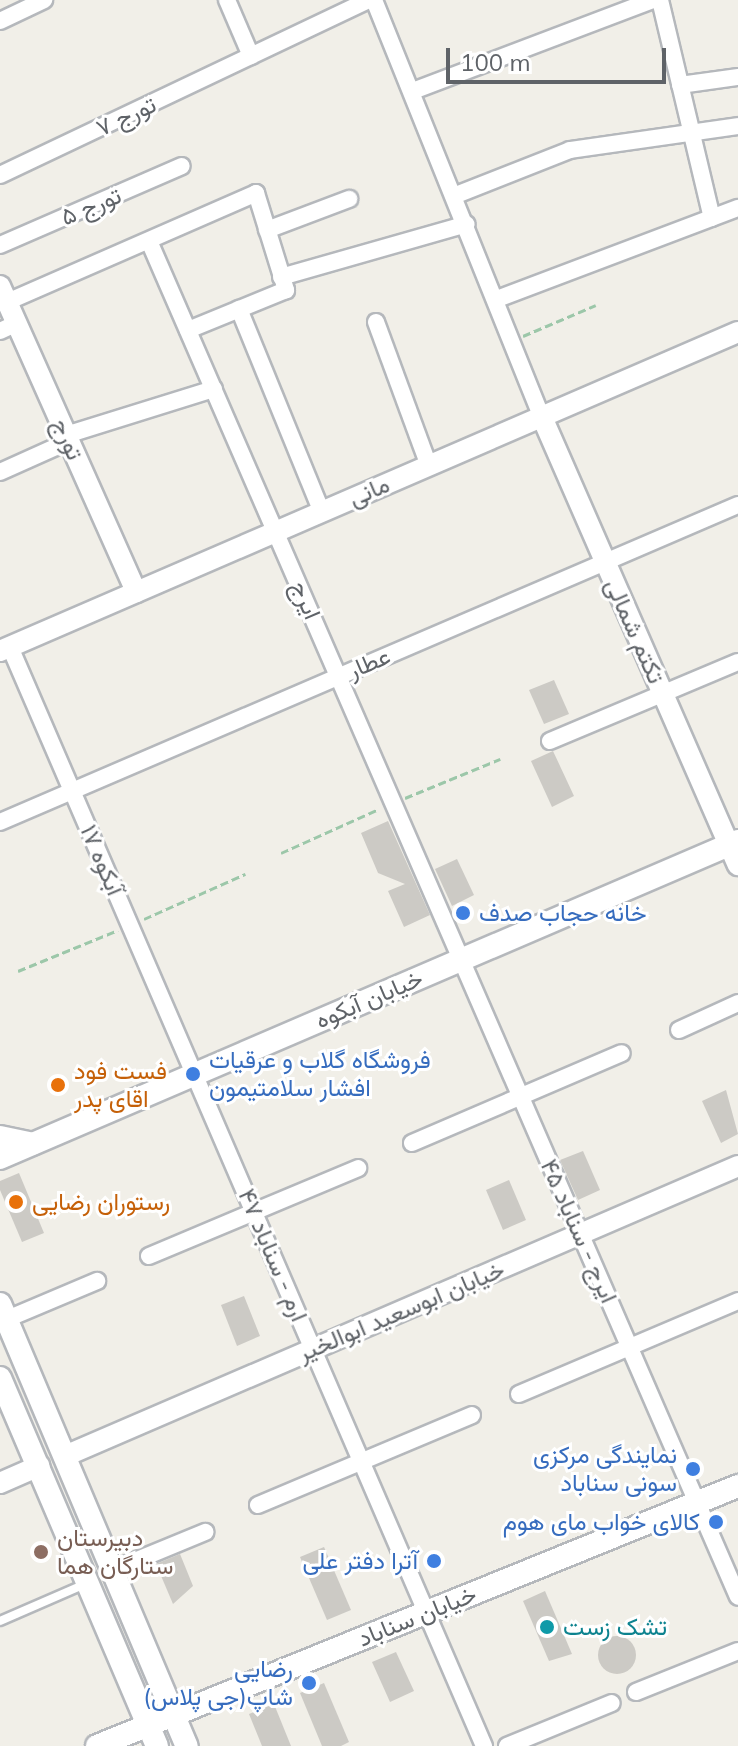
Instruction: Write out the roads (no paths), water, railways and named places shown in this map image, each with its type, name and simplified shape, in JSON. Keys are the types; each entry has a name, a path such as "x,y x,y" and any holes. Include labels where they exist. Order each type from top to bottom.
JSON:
{"main road":[{"name":"خیابان آبکوه","path":"0,1158 734,842"},
{"path":"0,1137 32,1144"},
{"path":"4,1312 187,1746"},
{"path":"0,1378 157,1746"},
{"name":"خیابان سناباد","path":"97,1746 738,1486"}],"street":[{"path":"0,21 44,0"},
{"path":"227,0 251,56"},
{"path":"371,0 456,195 542,417"},
{"name":"تورج ۷","path":"0,175 371,0"},
{"path":"413,91 653,0"},
{"path":"660,0 712,218"},
{"path":"680,85 738,77"},
{"path":"456,195 570,150 738,126"},
{"name":"تورج ۵","path":"0,245 182,166"},
{"path":"4,294 149,241 256,193 286,290 188,330"},
{"path":"267,230 349,199"},
{"path":"497,299 738,208"},
{"path":"281,277 467,224"},
{"name":"ایرج","path":"149,241 460,960"},
{"name":"تورج","path":"4,294 8,327 68,438 136,592"},
{"path":"239,309 322,512"},
{"path":"376,322 429,466"},
{"name":"مانی","path":"5,649 738,332"},
{"path":"0,472 68,438 214,389"},
{"name":"تکتم شمالی","path":"542,417 663,694 734,842 738,865"},
{"name":"عطار","path":"0,822 738,505"},
{"name":"آبکوه ۱۷","path":"5,649 72,791 194,1074"},
{"path":"550,741 738,662"},
{"name":"ایرج - سناباد ۴۵","path":"460,960 738,1597"},
{"path":"679,1030 738,1003"},
{"path":"412,1143 622,1053"},
{"name":"ارم - سناباد ۴۷","path":"194,1074 484,1746"},
{"name":"خیابان ابوسعید ابوالخیر","path":"65,1456 738,1166"},
{"path":"149,1256 255,1215 358,1168"},
{"path":"4,1312 97,1281"},
{"path":"519,1394 738,1301"},
{"path":"258,1505 363,1464 472,1415"},
{"path":"0,1483 39,1466"},
{"path":"113,1570 205,1532"},
{"path":"636,1692 738,1651"},
{"path":"507,1746 612,1703"}],"lane":[{"path":"0,1621 89,1582"}],"place":[{"name":"خانه حجاب صدف","path":"463,913"},
{"name":"فروشگاه گلاب و عرقیات افشار سلامتیمون","path":"193,1074"},
{"name":"فست فود اقای پدر","path":"58,1085"},
{"name":"رستوران رضایی","path":"16,1202"},
{"name":"نمایندگی مرکزی سونی سناباد","path":"693,1469"},
{"name":"کالای خواب مای هوم","path":"716,1522"},
{"name":"دبیرستان ستارگان هما","path":"41,1552"},
{"name":"آترا دفتر علی","path":"434,1561"},
{"name":"تشک زست","path":"547,1627"},
{"name":"رضایی شاپ(جی پلاس)","path":"309,1683"}]}
